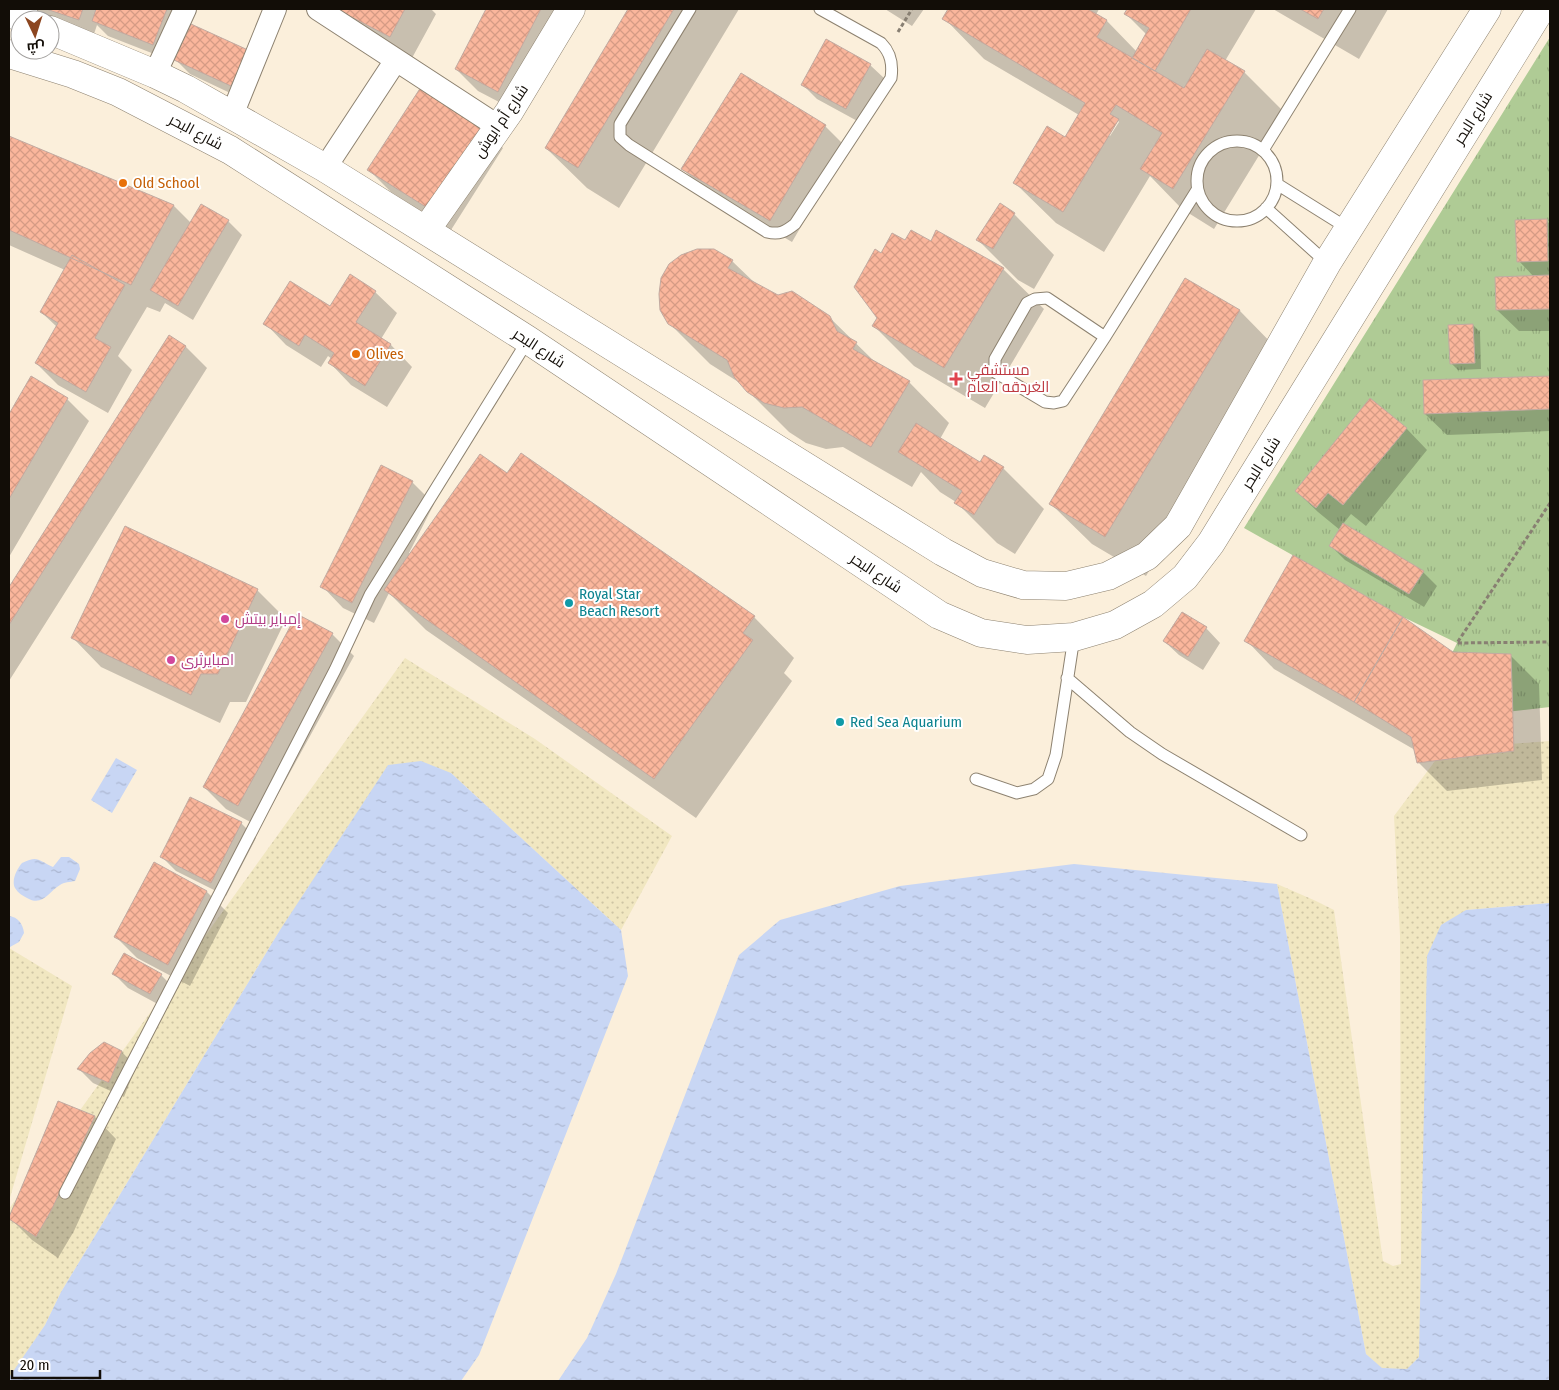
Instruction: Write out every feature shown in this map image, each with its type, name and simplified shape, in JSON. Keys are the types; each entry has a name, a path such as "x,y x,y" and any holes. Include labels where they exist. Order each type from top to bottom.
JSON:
{"main road":[{"name":"شارع أم ابوش","path":"426,230 510,112 571,9"},
{"path":"60,34 186,89 325,168 943,552 982,573 1023,585 1066,586 1108,576 1147,556 1178,526 1327,263 1487,9"},
{"name":"شارع البحر","path":"9,54 72,74 118,92 230,150 528,340 939,615 982,634 1027,640 1074,637 1115,625 1152,604 1185,577 1211,543 1541,9"}],"street":[{"path":"155,74 185,9"},
{"path":"232,115 274,9"},
{"path":"318,9 499,127"},
{"path":"325,168 396,60"}],"lane":[{"path":"690,9 620,124 620,137 628,145 767,232 777,234 787,231 795,224 892,78 888,50 881,42 820,9"},
{"path":"1263,150 1350,9"},
{"path":"1236,140 1251,143 1263,150 1272,160 1276,171 1277,184 1272,201 1257,216 1245,220 1232,221 1220,218 1202,202 1197,190 1196,176 1201,162 1210,151 1222,143 1236,140"},
{"path":"1277,184 1349,230"},
{"path":"1106,336 1047,298 1035,299 1027,303 995,360 995,372 1045,402 1063,401 1106,336 1197,190"},
{"path":"1266,208 1327,263"},
{"path":"66,1193 336,670 370,595 528,340"},
{"path":"976,779 1017,793 1034,789 1048,778 1056,755 1074,637"},
{"path":"1067,678 1130,732 1162,754 1301,835"}],"path":[{"path":"1550,504 1458,643 1550,642"}],"green space":[{"path":"1550,37 1550,707 1418,722 1457,643 1403,617 1244,528"}],"sand":[{"path":"405,658 535,739 672,836 621,930 451,773 280,930 61,1292 45,1325 9,1379 9,1209"},
{"path":"1550,741 1550,903 1466,910 1419,1357 1407,1370 1381,1368 1366,1354 1277,884 1334,910 1383,1261 1393,1266 1401,1264 1400,936 1394,816 1444,749"},
{"path":"9,948 72,986 9,1201"}],"water":[{"path":"116,758 137,770 112,813 91,800"},
{"path":"421,761 451,773 621,930 628,976 479,1355 461,1381 9,1381 10,1376 45,1325 61,1292 280,930 388,765"},
{"path":"61,857 69,857 79,864 80,869 75,881 62,884 45,898 37,901 25,897 16,890 14,878 22,863 35,859 53,867"},
{"path":"1074,864 1277,884 1366,1354 1382,1368 1407,1369 1419,1357 1427,956 1441,925 1466,910 1550,903 1550,1381 558,1381 587,1338 616,1274 739,955 780,920 900,886"},
{"path":"9,916 20,922 24,933 19,942 10,947"}],"building":[{"path":"46,9 83,9 79,20 60,14 60,10"},
{"path":"96,9 167,9 153,45 92,21"},
{"path":"336,9 405,9 390,37"},
{"path":"486,9 541,9 498,92 455,69"},
{"path":"628,9 674,9 578,168 545,148"},
{"path":"948,9 1088,9 1107,20 1097,37 1184,88 1207,49 1245,71 1173,189 1140,169 1162,133 1116,105 1110,114 1119,119 1063,212 1013,183 1047,126 1065,137 1085,103 942,19"},
{"path":"1127,9 1191,9 1155,71 1132,58 1149,28 1124,14"},
{"path":"1300,9 1324,9 1318,19"},
{"path":"191,24 248,50 231,86 174,60"},
{"path":"826,39 871,64 846,109 801,85"},
{"path":"741,73 826,125 770,221 681,169"},
{"path":"421,87 482,126 429,209 367,170"},
{"path":"9,136 174,205 131,285 9,230"},
{"path":"1000,203 1015,213 993,249 976,240"},
{"path":"201,204 229,220 178,306 150,290"},
{"path":"1547,219 1548,261 1517,262 1515,220"},
{"path":"911,230 931,241 936,230 1004,268 944,368 872,326 877,318 854,287 875,249 881,253 892,233 905,240"},
{"path":"697,249 714,249 733,260 728,268 778,295 792,291 830,316 837,331 857,342 853,349 910,381 871,447 802,407 784,408 764,403 747,392 734,377 727,360 668,324 660,310 661,278 669,264 681,255"},
{"path":"72,255 125,285 95,338 111,347 86,392 35,363 58,323 40,312"},
{"path":"350,274 376,291 356,322 391,344 365,386 328,363 334,353 305,335 299,346 263,324 290,281 330,306"},
{"path":"1550,275 1550,309 1496,310 1495,277"},
{"path":"1185,278 1240,310 1105,537 1049,504"},
{"path":"1473,324 1475,363 1450,364 1448,325"},
{"path":"169,335 186,346 9,625 9,587"},
{"path":"31,376 68,398 9,499 9,414"},
{"path":"1550,376 1550,409 1424,414 1423,380"},
{"path":"1370,398 1407,428 1343,505 1328,493 1316,508 1295,491"},
{"path":"916,423 980,462 984,455 1004,467 974,515 954,503 962,491 898,452"},
{"name":"Royal Star Beach Resort","path":"521,453 755,616 743,633 753,640 654,779 384,590 480,454 507,473"},
{"path":"381,465 413,481 352,603 320,587"},
{"path":"1343,523 1424,571 1409,594 1329,546"},
{"path":"125,526 258,589 218,674 201,674 191,695 71,638"},
{"path":"1293,555 1403,617 1354,702 1244,641"},
{"path":"1182,612 1207,627 1188,657 1163,641"},
{"path":"297,614 333,633 238,806 203,787"},
{"path":"1403,617 1453,652 1511,654 1514,751 1417,763 1411,737 1354,702"},
{"path":"190,797 242,822 211,883 160,857"},
{"path":"154,862 207,891 168,965 114,937"},
{"path":"124,953 162,974 150,994 112,974"},
{"path":"104,1042 122,1051 109,1083 77,1069 90,1053"},
{"path":"58,1101 95,1116 52,1209 36,1237 9,1219 9,1217"}],"place":[{"name":"Old School","path":"123,183"},
{"name":"Olives","path":"356,354"},
{"name":"مستشفي الغردقه العام","path":"956,379"},
{"name":"Royal Star Beach Resort","path":"569,603"},
{"name":"إمباير بيتش","path":"225,619"},
{"name":"امبايرثرى","path":"171,660"},
{"name":"Red Sea Aquarium","path":"840,722"}]}
